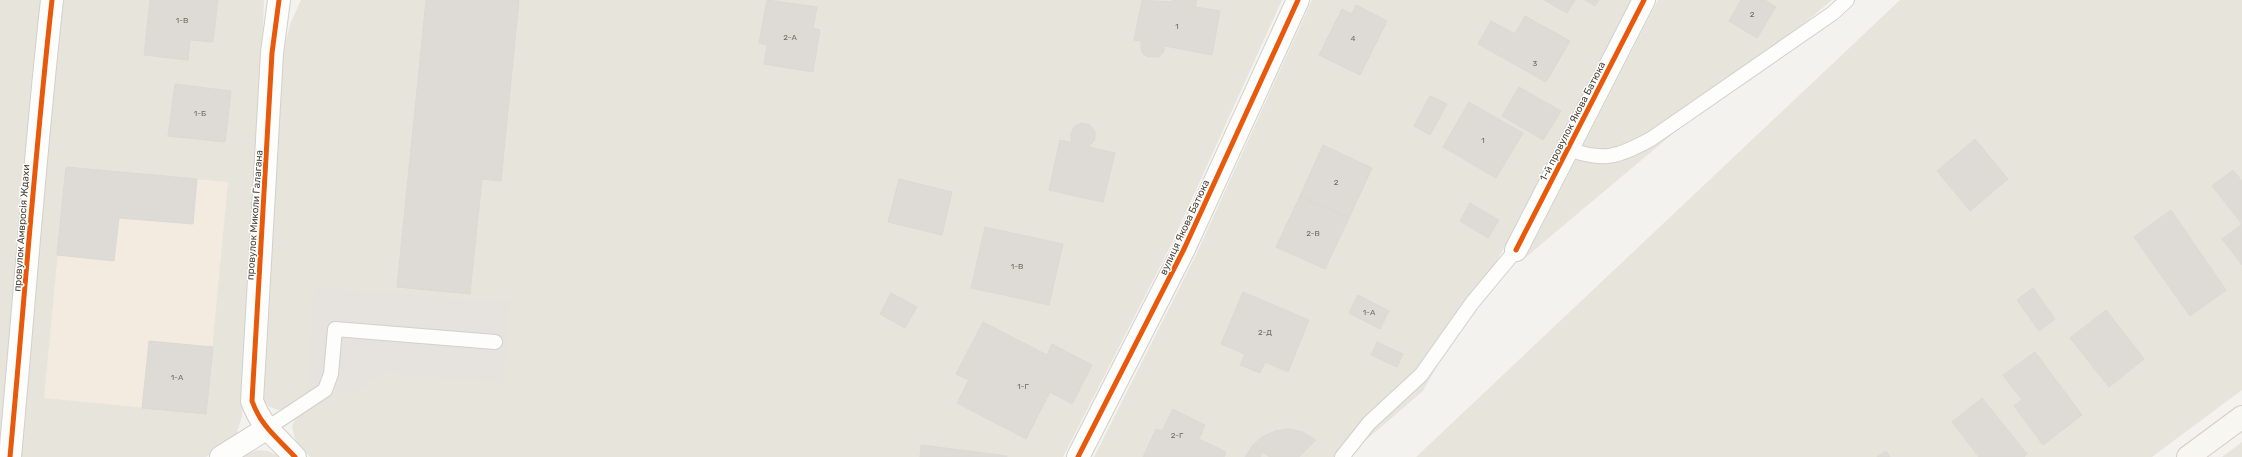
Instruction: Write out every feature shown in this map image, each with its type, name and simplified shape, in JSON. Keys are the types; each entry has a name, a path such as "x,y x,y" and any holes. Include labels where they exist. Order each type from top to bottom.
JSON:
{"street":[{"name":"провулок Амвросія Ждахи","path":"10,457 28,261 36,144 52,0"},
{"name":"провулок Миколи Галагана","path":"279,0 272,53 265,200 252,401 258,416 266,429 295,457"},
{"name":"вулиця Якова Батюка","path":"1078,457 1184,249 1298,0"},
{"name":"1-й провулок Якова Батюка","path":"1516,250 1644,0"},
{"path":"2188,457 2242,417"},
{"path":"221,457 266,429"}],"lane":[{"path":"1568,150 1587,156 1607,157 1627,152 1651,139 1833,14 1847,0"},
{"path":"1342,457 1369,423 1421,376 1472,303 1516,250"},
{"path":"266,429 325,390 331,374 335,329 495,342"}],"shaded area":[{"path":"0,0 42,0 26,143 19,260 0,457"},
{"path":"61,0 264,0 256,200 242,416 236,436 206,457 19,457"},
{"path":"301,0 1282,0 1172,243 1063,457 310,457 295,439 292,426 295,420 288,408 278,410 268,406 262,398 282,54 291,22"},
{"path":"1312,0 1631,0 1505,246 1423,391 1346,457 1094,457 1196,255"},
{"path":"1658,0 1832,0 1526,257"},
{"path":"1900,0 2242,0 2242,390 2152,457 1416,457"},
{"path":"66,167 228,182 206,414 44,398"},
{"path":"314,287 510,302 504,383 383,373 355,392 306,388"},
{"path":"2242,442 2242,457 2222,457"},
{"path":"257,450 268,451 280,457 238,457"}],"building":[{"path":"150,0 218,0 213,42 190,40 188,60 144,55"},
{"path":"426,0 519,0 501,181 482,179 470,294 397,287"},
{"path":"767,0 817,7 813,28 820,30 813,72 764,64 767,45 759,43"},
{"path":"1142,0 1172,2 1172,0 1197,0 1195,7 1220,11 1212,55 1165,46 1163,53 1159,57 1148,57 1143,54 1141,49 1141,41 1134,40"},
{"path":"1544,0 1575,0 1567,13"},
{"path":"1585,0 1599,0 1595,6"},
{"path":"1741,0 1765,0 1776,7 1757,38 1729,21"},
{"path":"1356,5 1387,21 1360,75 1319,55 1342,9 1352,14"},
{"path":"1525,16 1570,41 1546,82 1478,44 1491,21 1515,34"},
{"path":"175,84 231,91 225,142 168,136"},
{"path":"1519,87 1561,111 1543,140 1502,116"},
{"path":"1430,96 1447,104 1430,135 1414,126"},
{"path":"1469,102 1523,133 1496,178 1443,147"},
{"path":"1082,123 1090,125 1095,131 1095,139 1089,147 1115,153 1103,202 1049,190 1060,140 1073,143 1071,141 1071,133 1075,126"},
{"path":"1975,139 2008,179 1970,211 1937,171"},
{"path":"1323,145 1372,168 1349,218 1300,196"},
{"path":"66,167 197,179 193,224 119,218 114,261 57,255"},
{"path":"2233,170 2242,181 2242,224 2212,186"},
{"path":"899,179 952,192 942,235 888,222"},
{"path":"1300,196 1349,218 1325,269 1276,247"},
{"path":"1470,203 1499,220 1488,238 1460,221"},
{"path":"2171,210 2226,290 2190,316 2134,237"},
{"path":"2242,224 2242,265 2222,239"},
{"path":"985,227 1063,244 1049,305 971,288"},
{"path":"2033,288 2055,319 2039,331 2017,300"},
{"path":"1243,292 1309,320 1288,372 1265,362 1260,373 1240,365 1245,354 1221,344"},
{"path":"891,293 917,307 905,328 880,314"},
{"path":"1358,295 1389,311 1380,329 1349,313"},
{"path":"2106,310 2144,359 2109,387 2070,338"},
{"path":"983,322 1047,355 1052,344 1092,365 1072,404 1050,392 1026,439 957,403 969,380 956,374"},
{"path":"149,341 213,347 206,414 142,408"},
{"path":"1377,342 1403,354 1397,367 1371,355"},
{"path":"2035,352 2082,415 2043,445 2014,406 2022,400 2003,375"},
{"path":"1982,398 2027,454 2024,457 1979,457 1952,422"},
{"path":"1173,409 1205,425 1199,439 1226,452 1224,457 1143,457 1156,429 1162,431"},
{"path":"1289,429 1303,432 1316,440 1299,457 1270,457 1252,446 1262,437 1275,431"},
{"path":"921,445 1007,456 1007,457 920,457"},
{"path":"1252,446 1262,452 1260,457 1245,457"},
{"path":"1886,451 1890,457 1877,457"}],"cycle path":[{"path":"10,457 35,171 52,0"},
{"path":"279,0 272,53 252,401 260,418 270,432 295,457"},
{"path":"1078,457 1184,249 1298,0"},
{"path":"1516,250 1644,0"}]}
